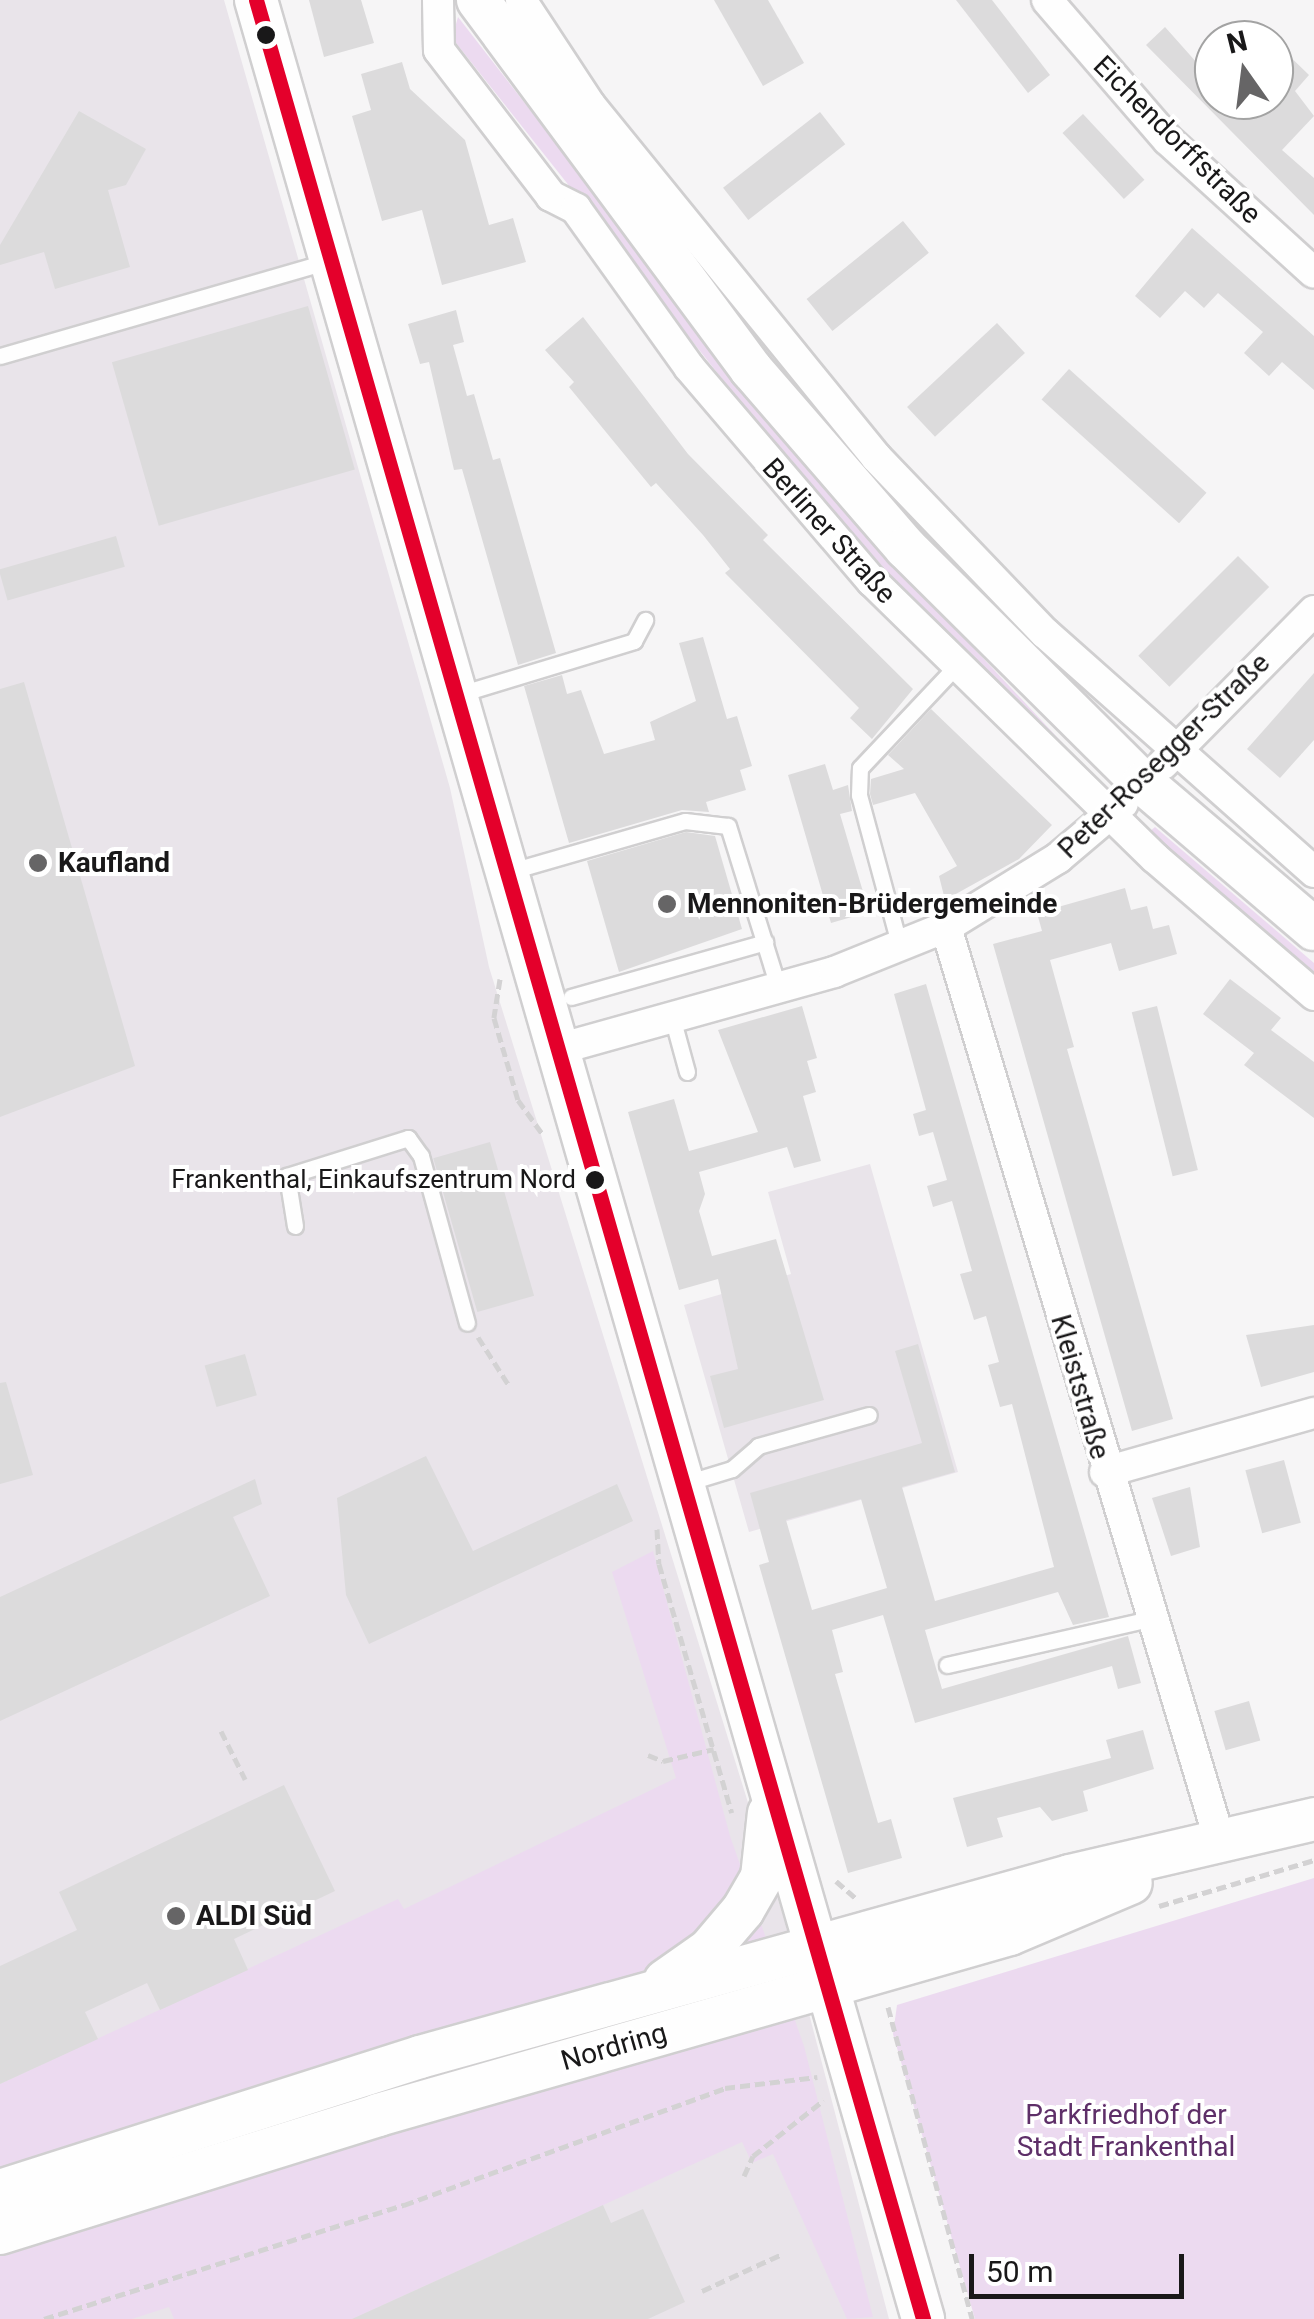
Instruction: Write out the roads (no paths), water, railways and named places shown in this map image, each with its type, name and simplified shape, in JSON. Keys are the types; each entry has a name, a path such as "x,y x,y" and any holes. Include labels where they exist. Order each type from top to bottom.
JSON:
{"main road":[{"path":"256,0 923,2319"},
{"name":"Berliner Straße","path":"478,0 633,218 823,455 1143,783 1313,929"},
{"path":"644,1994 709,1950 743,1910 762,1877 771,1792"},
{"name":"Nordring","path":"0,2233 821,1968 1070,1876 1221,1845 1314,1819"},
{"name":"Nordring","path":"0,2191 644,1994 821,1968"}],"street":[{"name":"Berliner Straße","path":"438,0 440,50 552,196 576,209 776,472 956,666 1110,815 1314,995"},
{"path":"521,0 624,148 876,457 1045,633 1314,872"},
{"name":"Eichendorffstraße","path":"1047,0 1168,140 1314,273"},
{"name":"Peter-Rosegger-Straße","path":"556,1050 778,988 900,947 946,927 1012,890 1110,815 1314,611"},
{"name":"Kleiststraße","path":"946,927 1105,1472 1221,1845"},
{"path":"1105,1472 1314,1413"}],"lane":[{"path":"0,356 333,260"},
{"path":"456,695 634,641 645,620"},
{"path":"900,947 860,795 860,768 956,666"},
{"path":"507,872 686,821 728,826 778,988"},
{"path":"571,997 765,942"},
{"path":"672,1017 687,1072"},
{"path":"295,1226 287,1176 408,1138 420,1156 467,1323"},
{"path":"682,1484 732,1470 758,1446 869,1415"},
{"path":"947,1665 1150,1619"}],"place":[{"name":"Kaufland","path":"38,863"},
{"name":"Mennoniten-Brüdergemeinde","path":"667,904"},
{"name":"Frankenthal, Einkaufszentrum Nord","path":"595,1180"},
{"name":"ALDI Süd","path":"176,1916"}],"park label":[{"name":"Parkfriedhof der Stadt Frankenthal","path":"1126,2131"}]}
